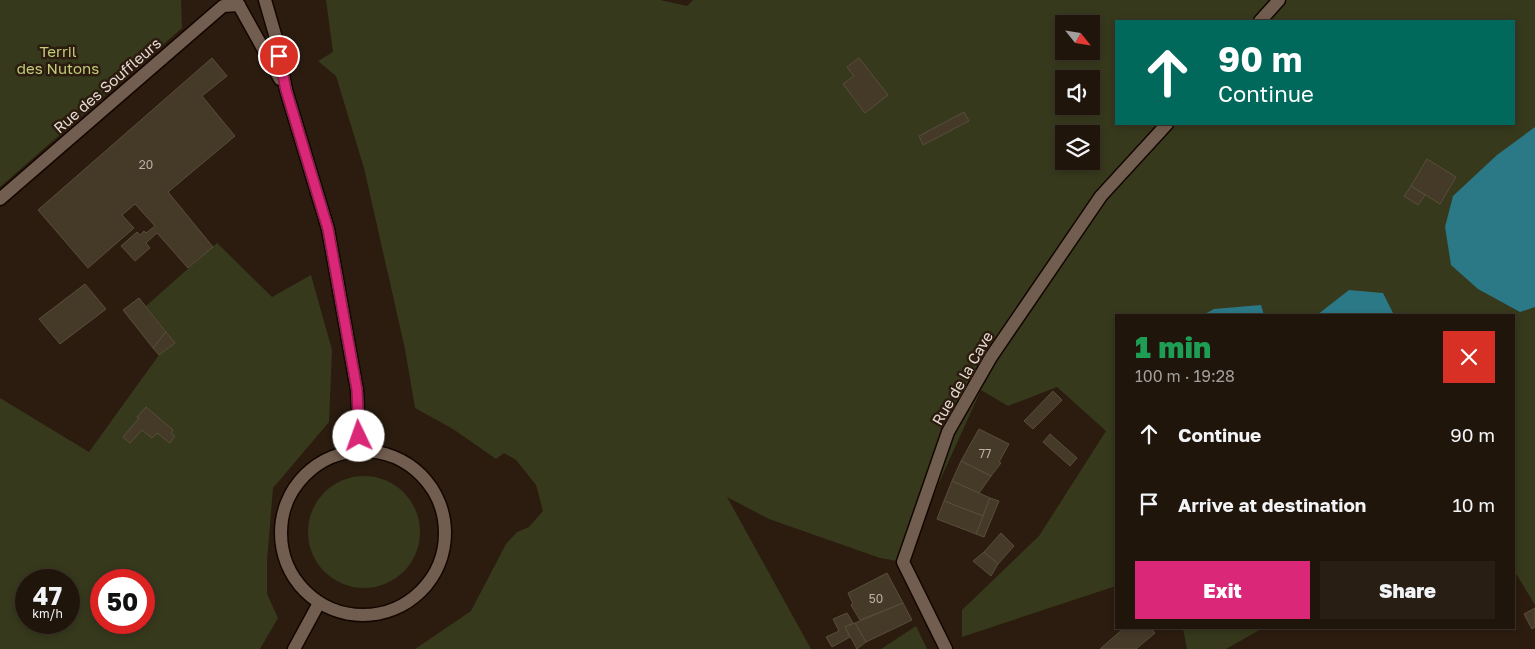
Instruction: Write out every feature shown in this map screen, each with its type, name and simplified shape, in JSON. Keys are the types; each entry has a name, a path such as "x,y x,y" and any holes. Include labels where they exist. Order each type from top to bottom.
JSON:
{"main road":[{"path":"265,0 274,30 286,90 328,229 357,390 360,451"},
{"path":"1261,20 1279,0"},
{"path":"238,2 286,90"},
{"name":"Rue des Souffleurs","path":"0,198 223,6 238,2"},
{"name":"Rue de la Cave","path":"946,649 903,562 948,432 991,356 1101,196 1166,125"},
{"path":"360,451 388,454 412,467 432,487 443,513 446,541 438,568 422,592 399,608 372,615 344,614 319,603 299,585 286,562 281,537 284,511 295,488 312,469 334,456 360,451"},
{"path":"294,649 319,603"}],"green space":[{"name":"Terril des Nutons","path":"0,0 181,0 182,28 0,187"},
{"path":"326,0 660,0 687,6 693,0 1535,0 1535,605 1515,572 1515,314 1115,314 1115,586 962,637 962,610 1039,536 1106,431 1057,387 1008,406 981,390 903,562 880,558 769,519 727,497 811,649 415,649 471,611 506,544 517,532 529,527 543,511 536,485 516,460 504,453 496,459 453,429 415,408 405,349 364,168 336,76 318,61 333,52"},
{"path":"217,243 272,297 311,275 332,350 329,422 273,488 267,561 267,594 278,618 260,649 0,649 0,398 89,452 159,355 175,343 146,306"},
{"path":"364,476 385,480 403,493 416,511 420,532 416,553 403,571 385,584 364,588 343,584 325,571 312,553 308,532 312,511 325,493 343,480"},
{"path":"916,626 927,649 881,649"},
{"path":"1183,629 1261,629 1226,649 1187,649"}],"water":[{"path":"1535,127 1535,307 1520,312 1478,289 1451,265 1445,227 1453,196 1497,155"},
{"path":"1349,290 1383,293 1394,314 1318,314"},
{"path":"1261,305 1264,314 1205,314 1214,309"}],"building":[{"path":"212,58 227,76 202,96 235,136 168,192 213,247 188,268 157,233 146,243 150,248 135,261 121,246 137,232 140,235 144,231 146,233 155,226 135,204 122,215 134,228 88,268 38,210"},
{"path":"859,58 888,95 865,113 843,84 854,76 847,67"},
{"path":"964,112 969,121 923,145 919,136"},
{"path":"1427,159 1456,177 1440,204 1411,186"},
{"path":"1411,186 1425,195 1418,205 1404,196"},
{"path":"85,284 106,309 60,344 39,319"},
{"path":"139,298 166,332 153,348 123,310"},
{"path":"166,332 175,343 159,355 153,348"},
{"path":"1053,391 1062,400 1033,429 1024,421"},
{"path":"146,407 173,430 171,433 175,436 170,443 157,433 152,438 142,430 130,443 123,437"},
{"path":"979,429 1009,444 999,462 1001,463 991,476 961,461"},
{"path":"1050,434 1077,458 1070,466 1043,442"},
{"path":"961,461 991,476 979,493 952,481"},
{"path":"952,481 990,498 983,516 944,501"},
{"path":"990,498 999,501 984,537 976,534"},
{"path":"944,501 983,516 976,534 937,519"},
{"path":"1001,533 1014,546 998,564 984,552"},
{"path":"984,552 998,564 991,576 973,561"},
{"path":"887,573 903,603 860,620 851,605 853,604 848,593"},
{"path":"903,603 912,620 866,642 855,623"},
{"path":"1535,608 1535,627 1532,629 1524,614"},
{"path":"847,613 853,623 845,627 850,637 832,647 826,637 839,631 833,619"},
{"path":"855,623 866,642 857,649 845,627"},
{"path":"1123,629 1152,629 1155,633 1136,649 1100,649"}],"route":[{"path":"279,56 286,90 328,229 357,390 359,436"}]}
